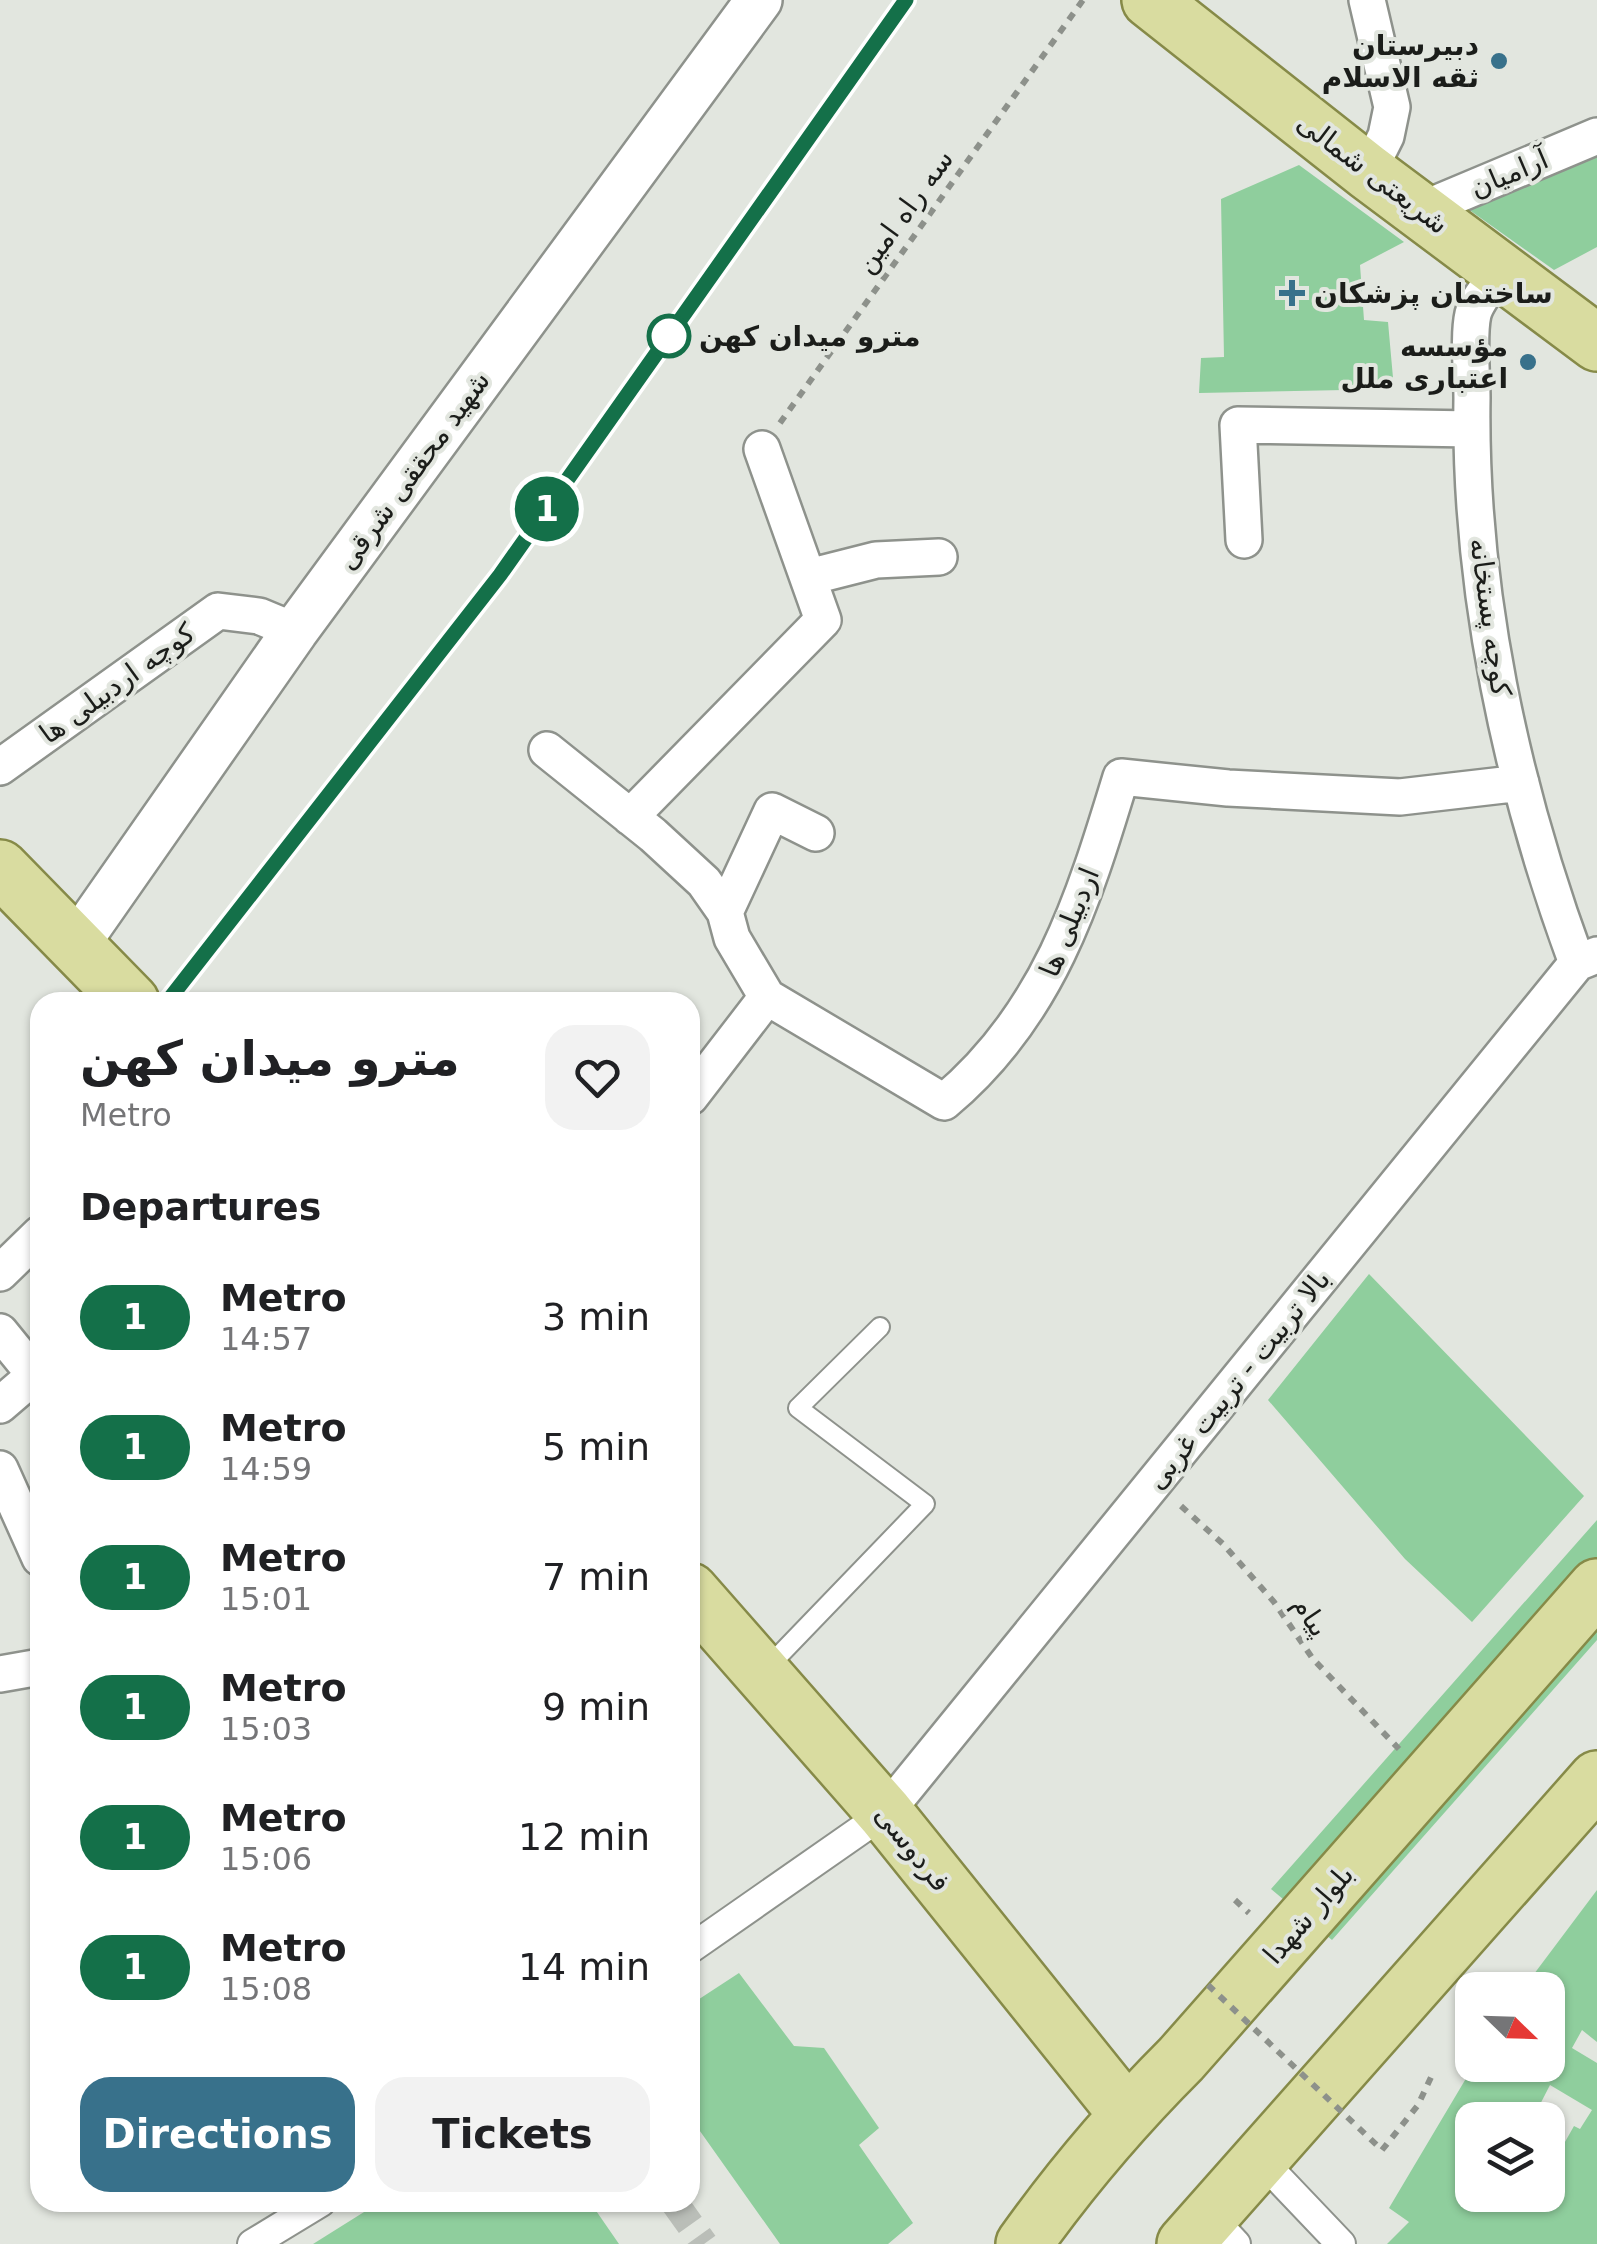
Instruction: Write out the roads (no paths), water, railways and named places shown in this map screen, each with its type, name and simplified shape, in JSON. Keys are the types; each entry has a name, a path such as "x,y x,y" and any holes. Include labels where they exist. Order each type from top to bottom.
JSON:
{"main road":[{"name":"شریعتی شمالی","path":"1150,0 1368,172 1597,343"},
{"path":"0,868 121,992"},
{"name":"بلوار شهدا","path":"1024,2244 1127,2114 1181,2059 1597,1587"},
{"name":"فردوسی","path":"700,1602 886,1813 1127,2114"},
{"path":"1210,2235 1261,2160 1597,1779"}],"street":[{"name":"شهید محققی شرقی","path":"75,946 295,631 759,0"},
{"path":"1368,0 1392,107 1386,136 1368,172"},
{"name":"آرامیان","path":"1421,210 1597,136"},
{"name":"کوچه پستخانه","path":"1502,269 1473,313 1472,429 1483,578 1521,783 1550,889 1587,959"},
{"path":"1244,540 1238,425 1472,429"},
{"path":"630,817 823,620 762,449"},
{"path":"810,577 876,560 938,558"},
{"name":"کوچه اردبیلی ها","path":"0,767 218,611 259,616 295,631"},
{"path":"547,750 704,882 725,912 732,938 767,997 700,1084"},
{"name":"اردبیلی ها","path":"767,997 944,1102 973,1078 1010,1035 1041,989 1071,928 1121,778 1400,797 1521,783"},
{"path":"725,912 772,811 816,832"},
{"name":"بالا تربیت - تربیت غربی","path":"886,1813 1587,959"},
{"path":"0,1273 30,1244"},
{"path":"0,1332 30,1370"},
{"path":"0,1405 30,1380"},
{"path":"0,1470 30,1536"},
{"path":"0,1674 30,1669"},
{"path":"700,1942 886,1813"},
{"path":"1261,2160 1340,2244"},
{"path":"252,2244 305,2212"}],"lane":[{"path":"762,1672 925,1504 798,1408 880,1327"}],"tunnel":[{"path":"681,2212 704,2244"}],"metro line":[{"name":"1","path":"175,992 500,575 906,0"}],"place":[{"name":"دبیرستان ثقه الاسلام","path":"1499,61"},
{"name":"ساختمان پزشکان","path":"1292,293"},
{"name":"مترو میدان کهن","path":"669,336"},
{"name":"مؤسسه اعتباری ملل","path":"1528,362"}]}
